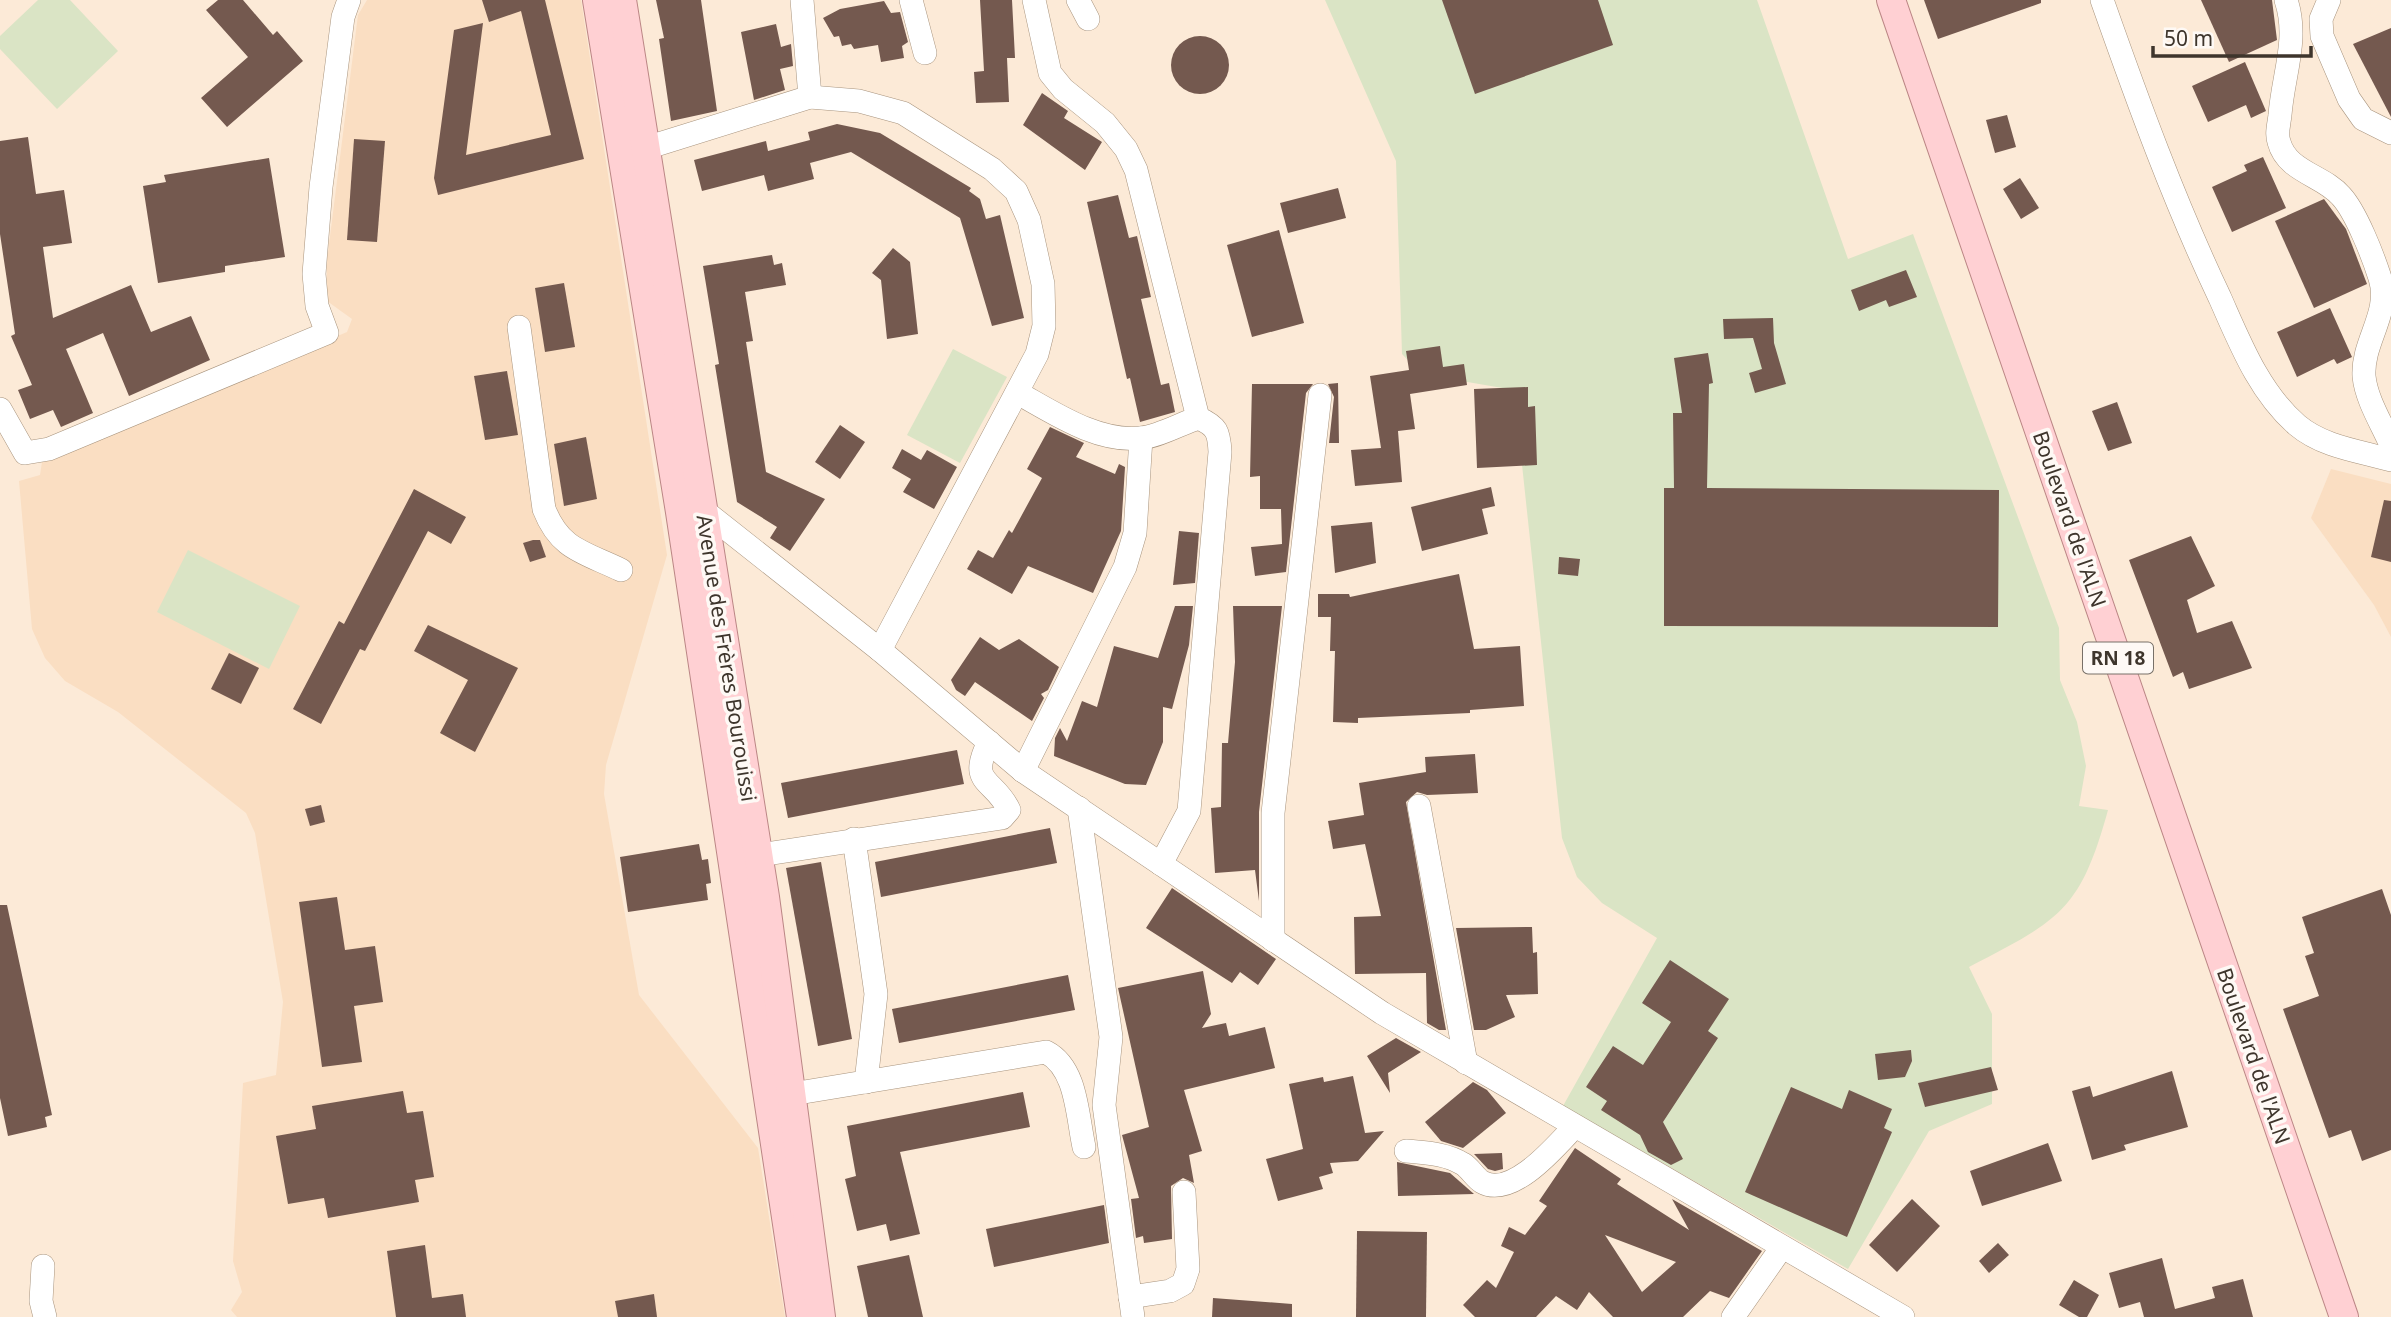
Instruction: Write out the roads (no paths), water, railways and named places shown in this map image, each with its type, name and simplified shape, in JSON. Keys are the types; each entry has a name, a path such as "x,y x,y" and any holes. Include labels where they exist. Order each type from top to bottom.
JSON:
{"main road":[{"path":"597,0 692,511 801,1317"},
{"name":"Avenue des Frères Bourouissi","path":"622,0 646,148 692,511 759,855 821,1317"},
{"name":"Boulevard de l'ALN","path":"1891,0 2344,1317"}],"street":[{"path":"0,410 24,453 49,449 327,333 317,306 314,274 321,187 343,17 349,0"},
{"path":"802,0 810,97"},
{"path":"911,0 925,53"},
{"path":"1034,0 1050,73 1063,89 1105,123 1126,149 1136,170 1198,418"},
{"path":"2102,0 2179,212 2249,360 2272,400 2298,425 2320,441 2391,460"},
{"path":"2286,0 2293,20 2293,39 2278,139 2284,156 2332,186 2344,199 2380,276 2384,291 2383,309 2364,374 2366,387 2391,445"},
{"path":"2329,0 2321,19 2322,36 2349,99 2363,119 2391,133"},
{"path":"646,148 810,97 859,101 903,113 992,169 1016,191 1029,220 1044,284 1044,310 1037,354 880,650"},
{"path":"519,327 544,509 552,530 568,545 621,570"},
{"path":"1018,393 1059,415 1116,439 1141,438 1198,418 1212,423 1219,432 1218,479 1189,811 1161,864"},
{"path":"1273,940 1273,813 1320,395"},
{"path":"1023,771 1125,566 1135,533 1140,491 1141,438"},
{"path":"692,511 880,650 1023,771 1382,1013 1903,1317"},
{"path":"759,855 1002,818 1009,810 1004,800 984,782 980,773 979,761 989,742"},
{"path":"1419,806 1466,1063"},
{"path":"1079,808 1111,1037 1104,1105 1132,1307 1183,1284 1188,1269 1184,1192"},
{"path":"854,839 877,994 866,1082"},
{"path":"792,1094 1046,1052 1059,1059 1069,1074 1084,1147"},
{"path":"1406,1151 1445,1155 1465,1165 1483,1183 1499,1186 1520,1177 1574,1127"},
{"path":"1733,1317 1782,1247"},
{"path":"43,1266 41,1301 45,1317"}]}
